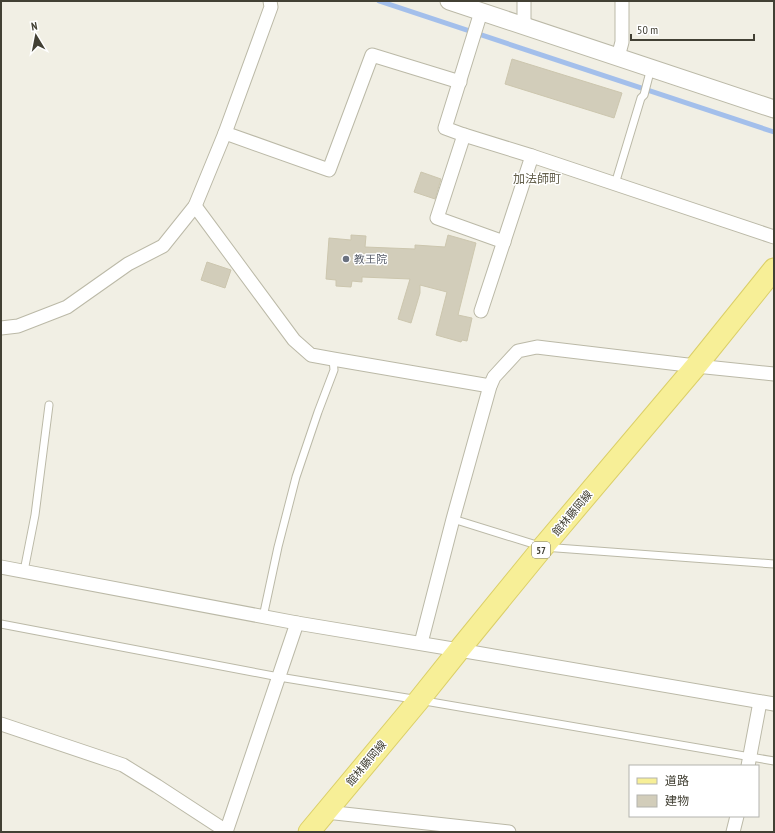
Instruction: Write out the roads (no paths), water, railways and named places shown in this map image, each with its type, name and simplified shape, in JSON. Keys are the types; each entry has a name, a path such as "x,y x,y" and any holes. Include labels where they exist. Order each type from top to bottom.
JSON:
{"main road":[{"name":"館林藤岡線","path":"309,832 419,700 543,547 696,366 774,269"}],"street":[{"path":"1,328 18,326 67,307 128,264 163,246 195,206 225,133 271,7 270,1"},
{"path":"449,1 774,109"},
{"path":"524,1 524,26"},
{"path":"618,57 622,42 622,1"},
{"path":"481,12 445,128 774,237"},
{"path":"225,133 329,170 372,55 460,82"},
{"path":"464,135 437,218 504,242"},
{"path":"482,311 532,156"},
{"path":"195,206 294,340 311,355 490,386"},
{"path":"421,643 453,519 490,386 494,377 518,350 537,347 774,374"},
{"path":"1,567 263,617 774,704"},
{"path":"1,724 123,765 158,786 226,832 297,623"},
{"path":"749,761 760,702"},
{"path":"326,812 509,832"},
{"path":"733,832 737,817"}],"lane":[{"path":"615,184 641,98 644,95 651,68"},
{"path":"263,617 278,547 296,477 334,370 333,359"},
{"path":"24,571 34,515 49,405"},
{"path":"453,519 543,547 774,564"},
{"path":"1,624 279,677 419,700 749,761 774,761"}],"waterway":[{"path":"379,1 774,132"}],"place":[{"name":"教王院","path":"346,259"}],"district":[{"name":"加法師町","path":"537,179"}]}
